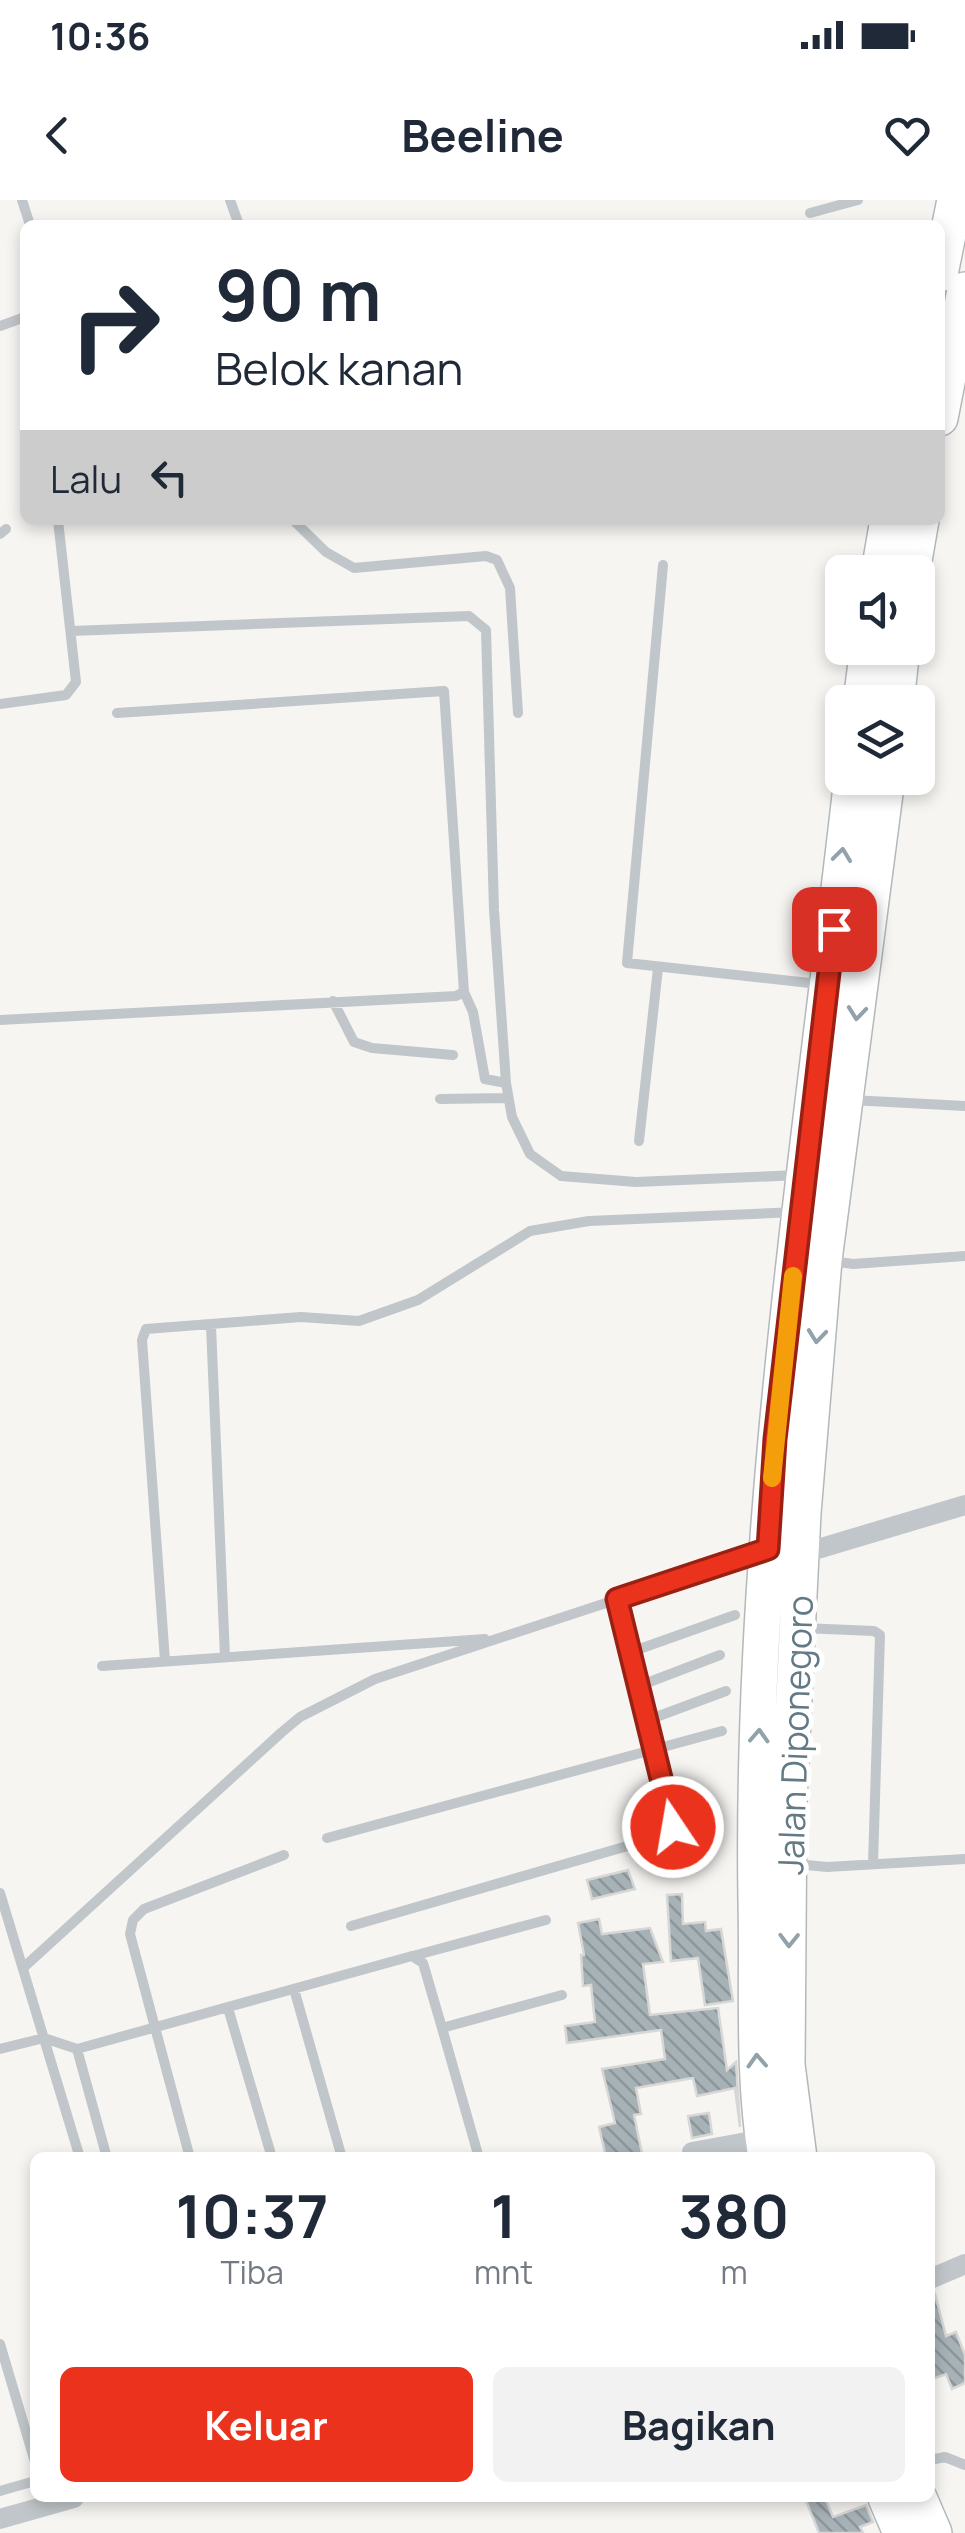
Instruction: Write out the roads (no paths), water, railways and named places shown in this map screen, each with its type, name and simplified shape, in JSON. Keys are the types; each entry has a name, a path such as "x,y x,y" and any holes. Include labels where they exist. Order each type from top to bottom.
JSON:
{"highway":[{"path":"945,249 955,200"},
{"path":"945,402 958,361 965,290"},
{"path":"882,555 887,525"},
{"path":"915,555 920,525"},
{"name":"Jalan Diponegoro","path":"831,1097 828,985 850,795"},
{"name":"Jalan Diponegoro","path":"765,2148 756,2045 784,1552 815,1212 883,795"},
{"name":"Jalan Diponegoro","path":"798,2152 787,2065 790,1864 772,1797 797,1628 784,1552 824,1260 815,1212"},
{"path":"888,2502 900,2533"},
{"path":"921,2502 934,2533"}],"street":[{"path":"784,1552 965,1505"},
{"path":"692,2152 765,2148"},
{"path":"935,2277 965,2264"},
{"path":"0,2520 61,2502"}],"lane":[{"path":"810,213 858,200"},
{"path":"0,704 56,697 72,690 76,682 59,525"},
{"path":"298,525 326,552 354,568 486,556 497,560 510,588 518,713"},
{"path":"663,565 628,965 828,985"},
{"path":"71,631 450,616 478,620 486,630 494,910 506,1082 508,1098 530,1154 560,1176 636,1182 820,1175"},
{"path":"117,714 444,692 464,992 473,1012 485,1079 506,1082"},
{"path":"639,1141 658,968"},
{"path":"0,1020 456,996 464,992"},
{"path":"334,1001 345,1032 354,1042 372,1048 453,1055"},
{"path":"831,1097 965,1106"},
{"path":"440,1099 508,1098"},
{"path":"165,1661 142,1340 152,1326 211,1326 301,1317 359,1321 418,1300 530,1232 589,1221 815,1212"},
{"path":"824,1260 853,1264 965,1256"},
{"path":"211,1326 226,1657"},
{"path":"23,1968 300,1718 375,1679 617,1599 784,1552"},
{"path":"351,1926 669,1834 673,1820 617,1599"},
{"path":"631,1652 736,1615"},
{"path":"797,1628 874,1631 880,1636 873,1864"},
{"path":"102,1666 501,1638"},
{"path":"639,1686 720,1655"},
{"path":"648,1720 726,1691"},
{"path":"327,1838 656,1752 722,1731"},
{"path":"188,2152 130,1934 132,1920 144,1909 284,1855"},
{"path":"790,1864 965,1859"},
{"path":"0,1893 78,2152"},
{"path":"0,2049 44,2038 62,2048 77,2049 546,1920"},
{"path":"412,1956 423,1964 478,2152"},
{"path":"294,1989 340,2152"},
{"path":"442,2028 562,1995"},
{"path":"228,2008 270,2152"},
{"path":"77,2049 106,2152"},
{"path":"0,2344 30,2445"},
{"path":"935,2459 945,2457 965,2464"},
{"path":"0,2491 30,2482"}]}
